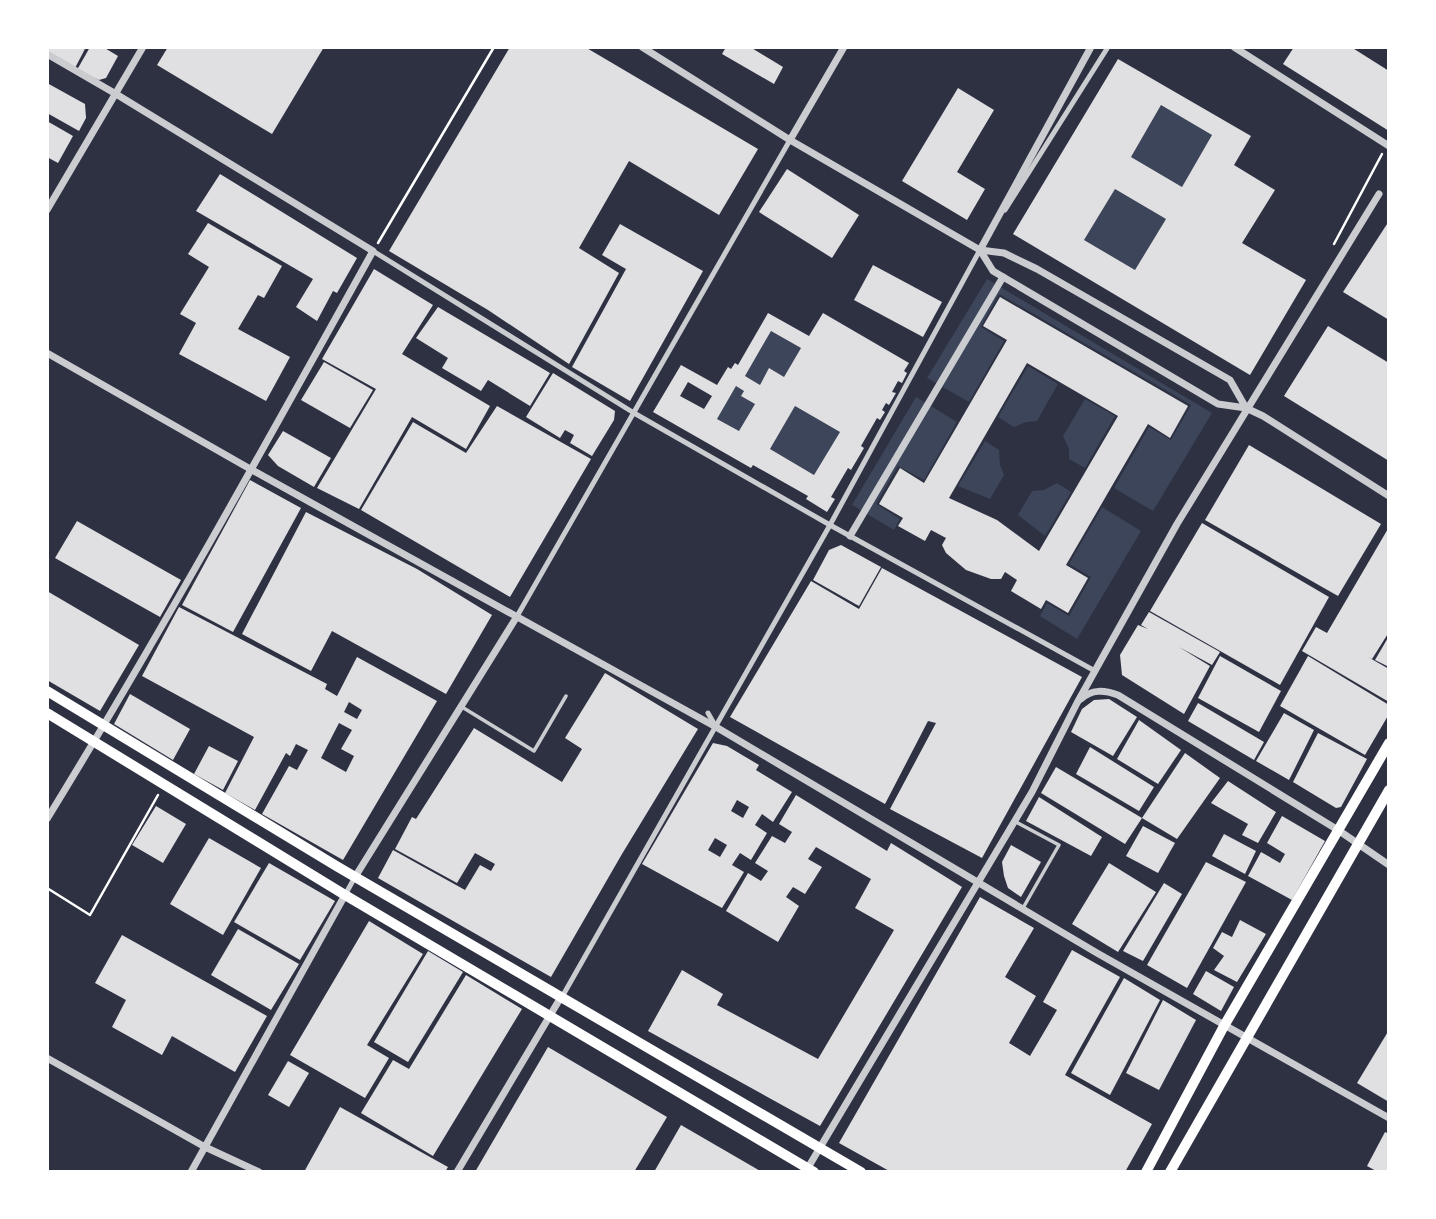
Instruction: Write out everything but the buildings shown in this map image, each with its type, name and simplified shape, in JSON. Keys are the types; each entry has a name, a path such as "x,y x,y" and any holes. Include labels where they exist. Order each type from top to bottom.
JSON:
{"main road":[{"path":"47,691 355,877 861,1172"},
{"path":"47,713 345,895 551,1015 809,1171"},
{"path":"1146,1172 1224,1026 1389,743"},
{"path":"1170,1172 1389,790"}],"street":[{"path":"47,210 143,47"},
{"path":"642,47 790,140 980,250 1003,253 1037,269 1230,380 1247,408"},
{"path":"191,1172 355,877 516,618 844,47"},
{"path":"457,1172 551,1015 830,525 1091,47"},
{"path":"980,250 1108,47"},
{"path":"1234,47 1389,146"},
{"path":"47,54 634,413 1095,671"},
{"path":"809,1171 820,1148 1032,792 1077,703 1177,524 1379,194"},
{"path":"980,250 993,271 1217,404 1247,408 1263,416 1389,496"},
{"path":"47,819 252,470 373,251"},
{"path":"850,536 1003,277"},
{"path":"47,353 516,618 716,727 1247,1040 1389,1118"},
{"path":"1077,703 1090,692 1111,692 1118,695 1338,830 1389,865"},
{"path":"708,713 716,727"},
{"path":"47,1058 205,1147 259,1172"}],"lane":[{"path":"461,706 534,751 566,696"},
{"path":"1014,821 1059,845 1023,909"}],"path":[{"path":"373,251 494,47"},
{"path":"47,888 90,915 165,783"}],"shaded area":[{"path":"1161,105 1212,135 1182,187 1131,157"},
{"path":"1115,189 1166,219 1135,270 1084,240"},
{"path":"987,279 1212,413 1153,511 1114,488 1149,427 1171,440 1191,405 999,294 981,327 1004,341 969,402 927,378"},
{"path":"771,331 801,348 784,377 769,369 760,385 745,376"},
{"path":"1028,366 1058,384 1037,421 1014,427 998,417"},
{"path":"736,386 744,391 741,396 755,404 739,431 717,419"},
{"path":"916,397 957,422 924,480 898,466 876,504 900,519 894,530 852,505"},
{"path":"1085,399 1115,416 1085,468 1069,459 1069,449 1063,436"},
{"path":"795,406 840,432 814,475 770,449"},
{"path":"985,441 999,450 1004,475 990,499 958,486"},
{"path":"1057,483 1071,492 1045,536 1018,515 1032,491 1044,490"},
{"path":"1102,507 1141,531 1077,639 1040,616 1047,603 1069,616 1091,577 1069,564"}]}
